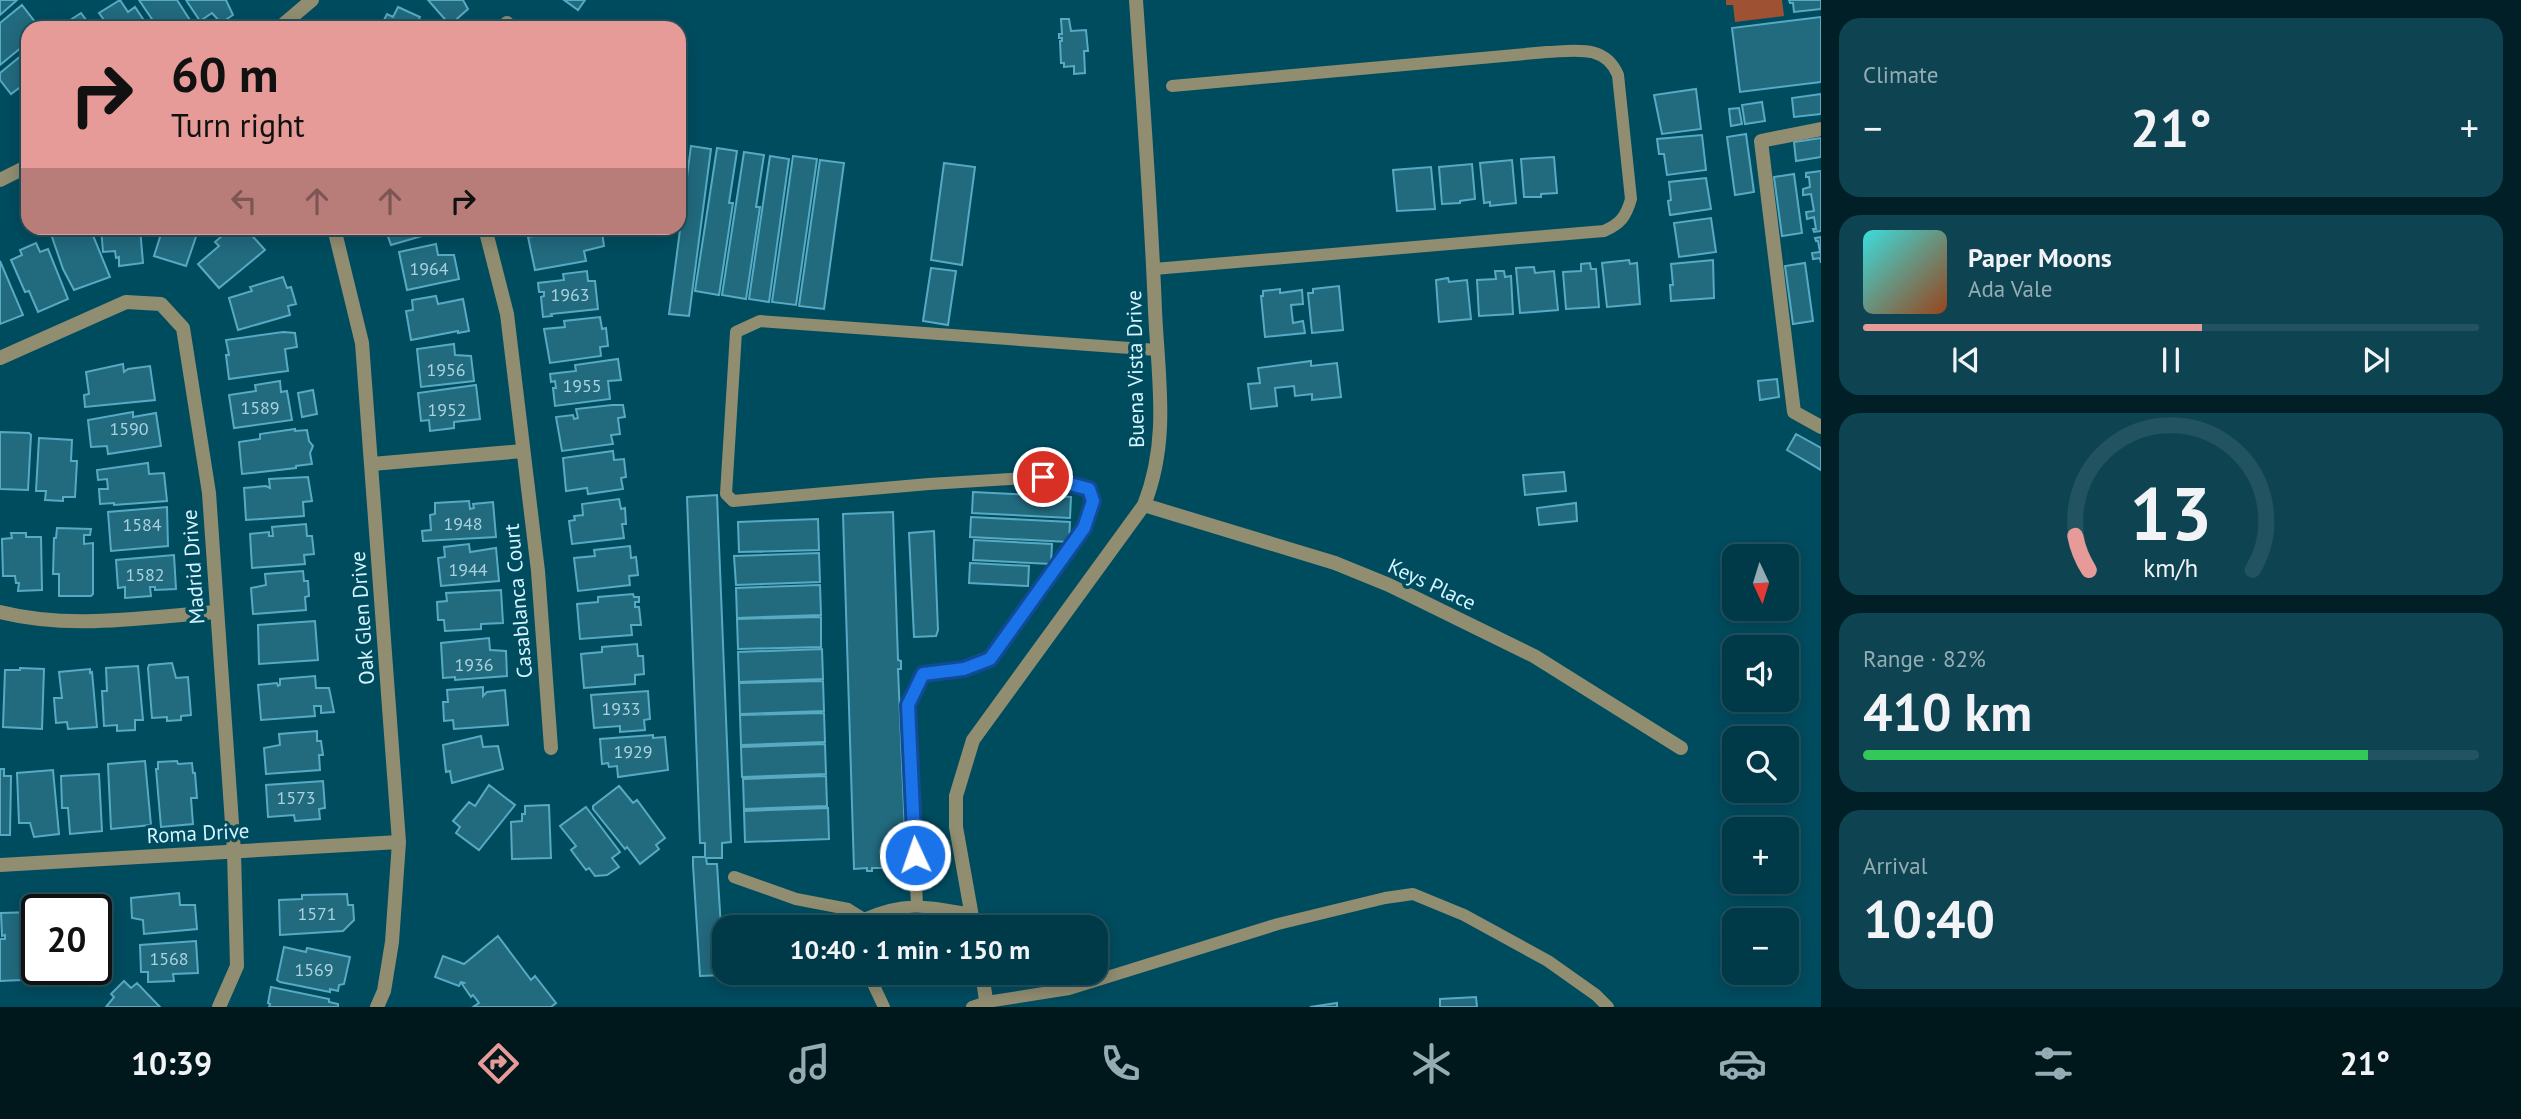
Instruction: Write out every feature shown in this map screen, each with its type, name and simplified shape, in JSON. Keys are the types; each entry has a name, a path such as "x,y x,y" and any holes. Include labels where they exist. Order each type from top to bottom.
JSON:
{"street":[{"path":"287,21 312,0"},
{"name":"Buena Vista Drive","path":"972,915 956,827 956,796 973,740 1144,505 1158,464 1160,442 1154,269 1136,0"},
{"path":"1821,129 1761,141 1794,412 1821,427"},
{"path":"0,180 21,170"},
{"name":"Oak Glen Drive","path":"336,235 362,343 398,842 392,942 384,991 377,1007"},
{"name":"Casablanca Court","path":"487,235 506,314 538,571 551,748"},
{"name":"Madrid Drive","path":"0,358 126,302 161,304 183,328 209,493 234,852 237,966 219,1007"},
{"path":"372,464 523,451"},
{"name":"Keys Place","path":"1144,505 1335,563 1390,585 1534,656 1681,748"},
{"path":"0,612 29,619 68,622 217,612"},
{"name":"Roma Drive","path":"0,865 398,842"},
{"path":"984,985 987,1005"}],"lane":[{"path":"1154,269 1604,231 1617,225 1627,214 1631,199 1618,75 1614,64 1598,53 1547,52 1172,86"},
{"path":"917,905 908,705 923,674 964,669 990,659 1084,528 1093,501 1089,489 1043,477 733,501 726,494 736,332 760,321 1157,350"},
{"path":"734,877 796,899 848,909 855,915"},
{"path":"972,1007 1069,989 1278,924 1385,898 1413,894 1464,915 1548,961 1596,995 1608,1007"},
{"path":"875,915 881,911 917,905 952,915"},
{"path":"874,985 884,1007"}],"shaded area":[{"path":"1726,0 1782,0 1784,16 1735,22 1733,5 1726,5"}],"building":[{"path":"0,0 17,0 0,15"},
{"path":"120,0 128,12 135,7 144,21 105,21 99,13"},
{"path":"139,0 177,0 190,21 153,21"},
{"path":"186,0 226,0 233,15 219,21 212,13 200,21"},
{"path":"428,0 463,0 468,9 454,21 446,21"},
{"path":"564,0 585,0 578,10"},
{"path":"1789,0 1821,0 1821,9 1794,12 1793,3"},
{"path":"22,5 34,21 21,21 21,48 0,65 0,23"},
{"path":"398,7 420,17 418,21 384,21 387,14 393,17"},
{"path":"81,13 87,21 69,21"},
{"path":"1821,17 1821,82 1740,92 1732,28"},
{"path":"1061,19 1069,19 1071,31 1086,30 1088,51 1084,51 1085,73 1074,74 1074,66 1064,67 1064,63 1061,63"},
{"path":"21,56 21,86 11,94 0,80 0,73"},
{"path":"1696,89 1701,129 1662,134 1654,95"},
{"path":"1821,94 1821,114 1794,117 1792,98"},
{"path":"1762,102 1765,121 1745,124 1742,105"},
{"path":"1739,108 1742,124 1731,126 1729,109"},
{"path":"1746,134 1754,192 1735,195 1727,137"},
{"path":"1702,135 1706,170 1667,175 1664,154 1659,154 1657,139"},
{"path":"1821,138 1821,157 1796,161 1794,142"},
{"path":"691,146 711,149 689,316 669,314 679,235 686,235 686,184"},
{"path":"717,148 737,151 729,203 733,203 719,295 695,291"},
{"path":"744,152 764,155 756,207 760,207 746,299 722,295"},
{"path":"770,156 789,159 769,302 749,299"},
{"path":"793,156 817,159 796,305 772,302"},
{"path":"1554,157 1557,193 1524,197 1521,159"},
{"path":"820,160 844,163 824,309 799,306"},
{"path":"1512,160 1516,203 1490,206 1490,202 1484,203 1480,163"},
{"path":"944,163 975,167 962,265 931,260"},
{"path":"1472,164 1475,199 1442,204 1439,167"},
{"path":"1431,167 1435,209 1397,211 1393,170"},
{"path":"1821,171 1821,231 1814,232 1814,217 1807,219 1806,212 1814,211 1811,194 1803,195 1803,189 1810,187 1806,173"},
{"path":"1794,174 1802,233 1782,236 1774,177"},
{"path":"1706,178 1711,209 1670,215 1669,182"},
{"path":"1711,218 1716,252 1679,257 1674,223"},
{"path":"93,235 110,277 74,290 63,269 52,237"},
{"path":"102,235 141,235 143,263 119,266 119,257 116,258 115,251 103,252"},
{"path":"161,235 197,235 186,266 154,256"},
{"path":"223,235 251,235 265,250 219,288 198,264 219,246 215,242"},
{"path":"387,235 425,235 391,245"},
{"path":"602,235 604,246 584,251 586,261 535,270 528,237"},
{"path":"1821,237 1821,263 1820,258 1813,259 1812,253 1820,252 1815,238"},
{"path":"36,243 40,252 48,249 68,299 38,312 29,291 25,292 11,260 22,255 20,250"},
{"path":"436,244 438,255 454,255 459,279 407,290 399,252"},
{"path":"1629,260 1630,264 1637,263 1640,304 1607,307 1602,263"},
{"path":"1713,260 1714,298 1671,301 1671,264"},
{"path":"0,261 23,315 0,324"},
{"path":"1590,263 1591,269 1596,269 1599,307 1566,309 1563,272 1581,271 1581,264"},
{"path":"1805,263 1813,321 1793,324 1785,266"},
{"path":"1534,267 1535,273 1554,271 1558,310 1520,313 1516,268"},
{"path":"931,268 956,271 948,325 923,321"},
{"path":"587,271 588,281 595,281 598,309 543,317 541,297 544,292 539,292 538,283 564,280 563,274"},
{"path":"1495,271 1504,271 1505,277 1511,276 1513,314 1479,316 1477,280 1496,279"},
{"path":"283,277 287,288 291,287 296,304 288,306 290,315 238,330 229,298 252,291 250,287"},
{"path":"1448,278 1449,282 1467,280 1471,319 1439,322 1436,280"},
{"path":"1339,286 1343,330 1312,333 1308,293 1313,293 1313,289"},
{"path":"1280,289 1280,293 1302,290 1303,304 1291,305 1293,323 1303,321 1305,333 1265,337 1261,296 1263,291"},
{"path":"436,296 438,304 463,299 469,331 411,340 406,311 413,310 412,300"},
{"path":"600,317 602,329 606,328 608,346 600,347 601,356 550,363 544,329 565,327 564,321"},
{"path":"283,332 295,333 297,347 285,349 288,371 229,379 226,340"},
{"path":"454,344 455,355 471,356 474,381 421,387 417,349"},
{"path":"618,359 621,380 608,381 610,399 555,406 555,381 551,382 550,374 576,371 575,365"},
{"path":"1311,361 1311,366 1337,363 1341,397 1312,400 1312,394 1295,396 1294,386 1275,388 1277,406 1251,409 1248,384 1260,383 1258,368"},
{"path":"123,364 124,372 150,366 155,400 85,407 84,395 89,394 86,372"},
{"path":"1777,379 1779,397 1760,400 1758,381"},
{"path":"280,381 281,392 287,391 292,420 234,428 229,395 256,391 255,385"},
{"path":"476,385 480,419 454,422 454,428 430,431 429,420 421,421 418,393"},
{"path":"313,390 317,414 302,417 298,393"},
{"path":"623,405 625,417 618,418 620,434 611,435 613,444 562,451 556,417 573,415 574,419 578,418 576,409"},
{"path":"133,412 133,417 156,413 161,446 108,454 107,446 91,447 88,420"},
{"path":"307,430 313,446 310,453 312,464 242,474 239,442 260,439 260,434"},
{"path":"0,432 31,435 28,490 0,489"},
{"path":"1796,434 1821,448 1821,470 1787,450"},
{"path":"39,438 72,440 71,461 77,461 75,497 63,497 63,501 45,500 46,491 36,491"},
{"path":"613,451 614,460 624,459 626,477 621,478 623,489 588,494 587,488 566,491 563,458"},
{"path":"148,463 149,474 164,473 167,501 100,504 99,489 108,489 107,479 98,480 97,470"},
{"path":"1564,472 1566,491 1525,495 1523,475"},
{"path":"308,477 312,501 303,502 304,516 246,520 244,488 270,488 269,479"},
{"path":"973,492 1071,497 1070,518 972,513"},
{"path":"717,495 731,842 722,843 722,858 706,858 707,864 717,864 720,915 712,915 712,976 700,976 693,857 705,857 705,843 700,843 687,497"},
{"path":"619,499 621,509 625,508 626,524 622,524 624,538 572,544 569,521 575,520 574,516 583,515 582,504"},
{"path":"469,501 470,509 474,508 473,504 493,502 496,537 423,541 422,531 431,530 430,515 435,514 435,503"},
{"path":"1576,503 1577,521 1539,525 1537,508"},
{"path":"167,507 168,546 111,551 108,512"},
{"path":"893,512 898,660 901,661 901,669 898,669 906,857 882,858 882,868 867,871 867,868 854,869 843,514"},
{"path":"971,517 1070,522 1069,542 970,537"},
{"path":"818,519 819,550 739,552 738,522"},
{"path":"306,524 307,536 312,536 314,554 304,555 305,564 252,568 250,534 269,532 269,536 273,536 272,527"},
{"path":"57,528 91,529 90,535 84,535 84,544 93,543 91,596 59,596 59,574 53,574 54,538"},
{"path":"934,531 938,630 936,636 914,637 909,533"},
{"path":"11,533 41,537 42,590 18,591 19,583 16,583 15,576 3,576 2,539 12,538"},
{"path":"974,540 1052,544 1051,564 973,560"},
{"path":"469,544 470,552 496,548 499,581 441,586 438,558 445,557 444,547"},
{"path":"630,546 631,558 636,557 638,575 629,576 630,585 578,591 574,558 595,556 594,550"},
{"path":"819,553 820,582 736,585 734,556"},
{"path":"174,555 176,589 155,590 155,587 150,587 151,596 125,598 125,587 118,588 116,560"},
{"path":"970,563 1029,566 1028,586 969,583"},
{"path":"303,571 304,581 308,581 306,610 253,614 251,588 266,585 265,574"},
{"path":"820,585 821,615 737,618 736,588"},
{"path":"501,590 503,623 481,624 481,629 445,631 444,620 438,620 437,602 447,601 446,593"},
{"path":"633,594 634,597 639,597 635,607 639,607 641,625 631,625 632,635 580,639 577,604 598,602 598,597"},
{"path":"821,617 821,647 738,649 737,619"},
{"path":"315,621 318,660 259,664 258,625"},
{"path":"489,638 490,650 506,651 507,676 455,680 455,677 443,678 441,643"},
{"path":"637,644 638,656 643,656 644,674 635,675 635,684 584,688 581,654 602,652 602,647"},
{"path":"822,649 823,679 739,682 738,652"},
{"path":"172,663 176,678 188,677 191,715 181,716 181,720 152,718 149,665"},
{"path":"138,666 143,720 135,720 135,730 117,731 117,725 104,726 102,691 107,691 106,668"},
{"path":"44,669 42,729 3,727 5,670"},
{"path":"90,669 97,727 68,729 67,722 56,723 54,698 62,698 59,672"},
{"path":"315,676 316,688 329,688 334,712 321,713 321,706 314,706 315,716 261,720 258,685 277,683 278,686 280,679"},
{"path":"823,681 824,711 740,714 739,683"},
{"path":"483,687 483,696 487,692 505,690 508,725 454,729 453,720 444,721 443,702 448,702 447,690"},
{"path":"648,691 650,719 644,720 645,730 620,732 620,726 594,728 591,695"},
{"path":"824,713 825,742 741,745 740,715"},
{"path":"317,731 317,741 321,741 323,755 319,755 320,770 266,774 264,748 280,745 279,734"},
{"path":"653,735 653,738 665,737 668,770 618,777 617,766 602,764 600,739"},
{"path":"481,736 483,747 498,746 503,769 452,783 450,771 446,772 443,745"},
{"path":"825,744 826,774 742,777 741,747"},
{"path":"145,761 151,825 111,829 108,764"},
{"path":"177,761 178,764 192,763 195,773 197,798 191,798 193,824 161,827 156,769 158,762"},
{"path":"0,769 4,769 4,776 11,776 10,835 0,835"},
{"path":"53,770 59,834 34,837 30,823 19,823 17,773"},
{"path":"99,774 102,831 70,834 68,808 62,808 61,776"},
{"path":"826,776 827,806 744,809 743,779"},
{"path":"323,781 325,808 319,809 320,819 295,821 294,815 268,817 266,785"},
{"path":"489,785 515,805 479,850 456,833 460,827 453,821 469,802 475,806"},
{"path":"619,786 633,803 637,800 665,838 656,845 659,849 640,864 593,809 593,806"},
{"path":"549,805 551,858 512,859 511,822 522,821 525,806"},
{"path":"586,807 620,852 612,858 619,867 607,875 595,876 589,868 586,870 571,850 576,846 560,826"},
{"path":"828,808 829,839 745,842 744,811"},
{"path":"179,893 180,905 195,905 197,929 144,934 143,920 132,918 131,898"},
{"path":"347,894 348,905 353,905 354,920 343,931 280,935 279,900 302,899 302,895"},
{"path":"21,912 21,980 0,981 0,939 5,939 5,935 2,936 1,913"},
{"path":"498,936 531,980 535,976 556,1003 551,1007 473,1007 479,1003 473,995 471,997 462,984 464,983 461,982 459,986 435,977 443,956 464,964"},
{"path":"196,941 198,973 173,974 174,981 148,982 148,972 141,972 140,945"},
{"path":"284,947 306,952 307,948 350,957 344,984 339,985 338,991 330,989 330,992 280,982 277,980"},
{"path":"124,981 131,988 137,983 160,1007 106,1007 114,997 111,994"},
{"path":"271,987 329,999 329,1002 338,1004 338,1007 269,1007"},
{"path":"1476,997 1477,1007 1440,1007 1440,999"},
{"path":"1337,1003 1337,1007 1310,1007"}],"route":[{"path":"915,855 908,705 923,674 964,669 990,659 1084,528 1093,501 1089,489 1043,477"}]}
